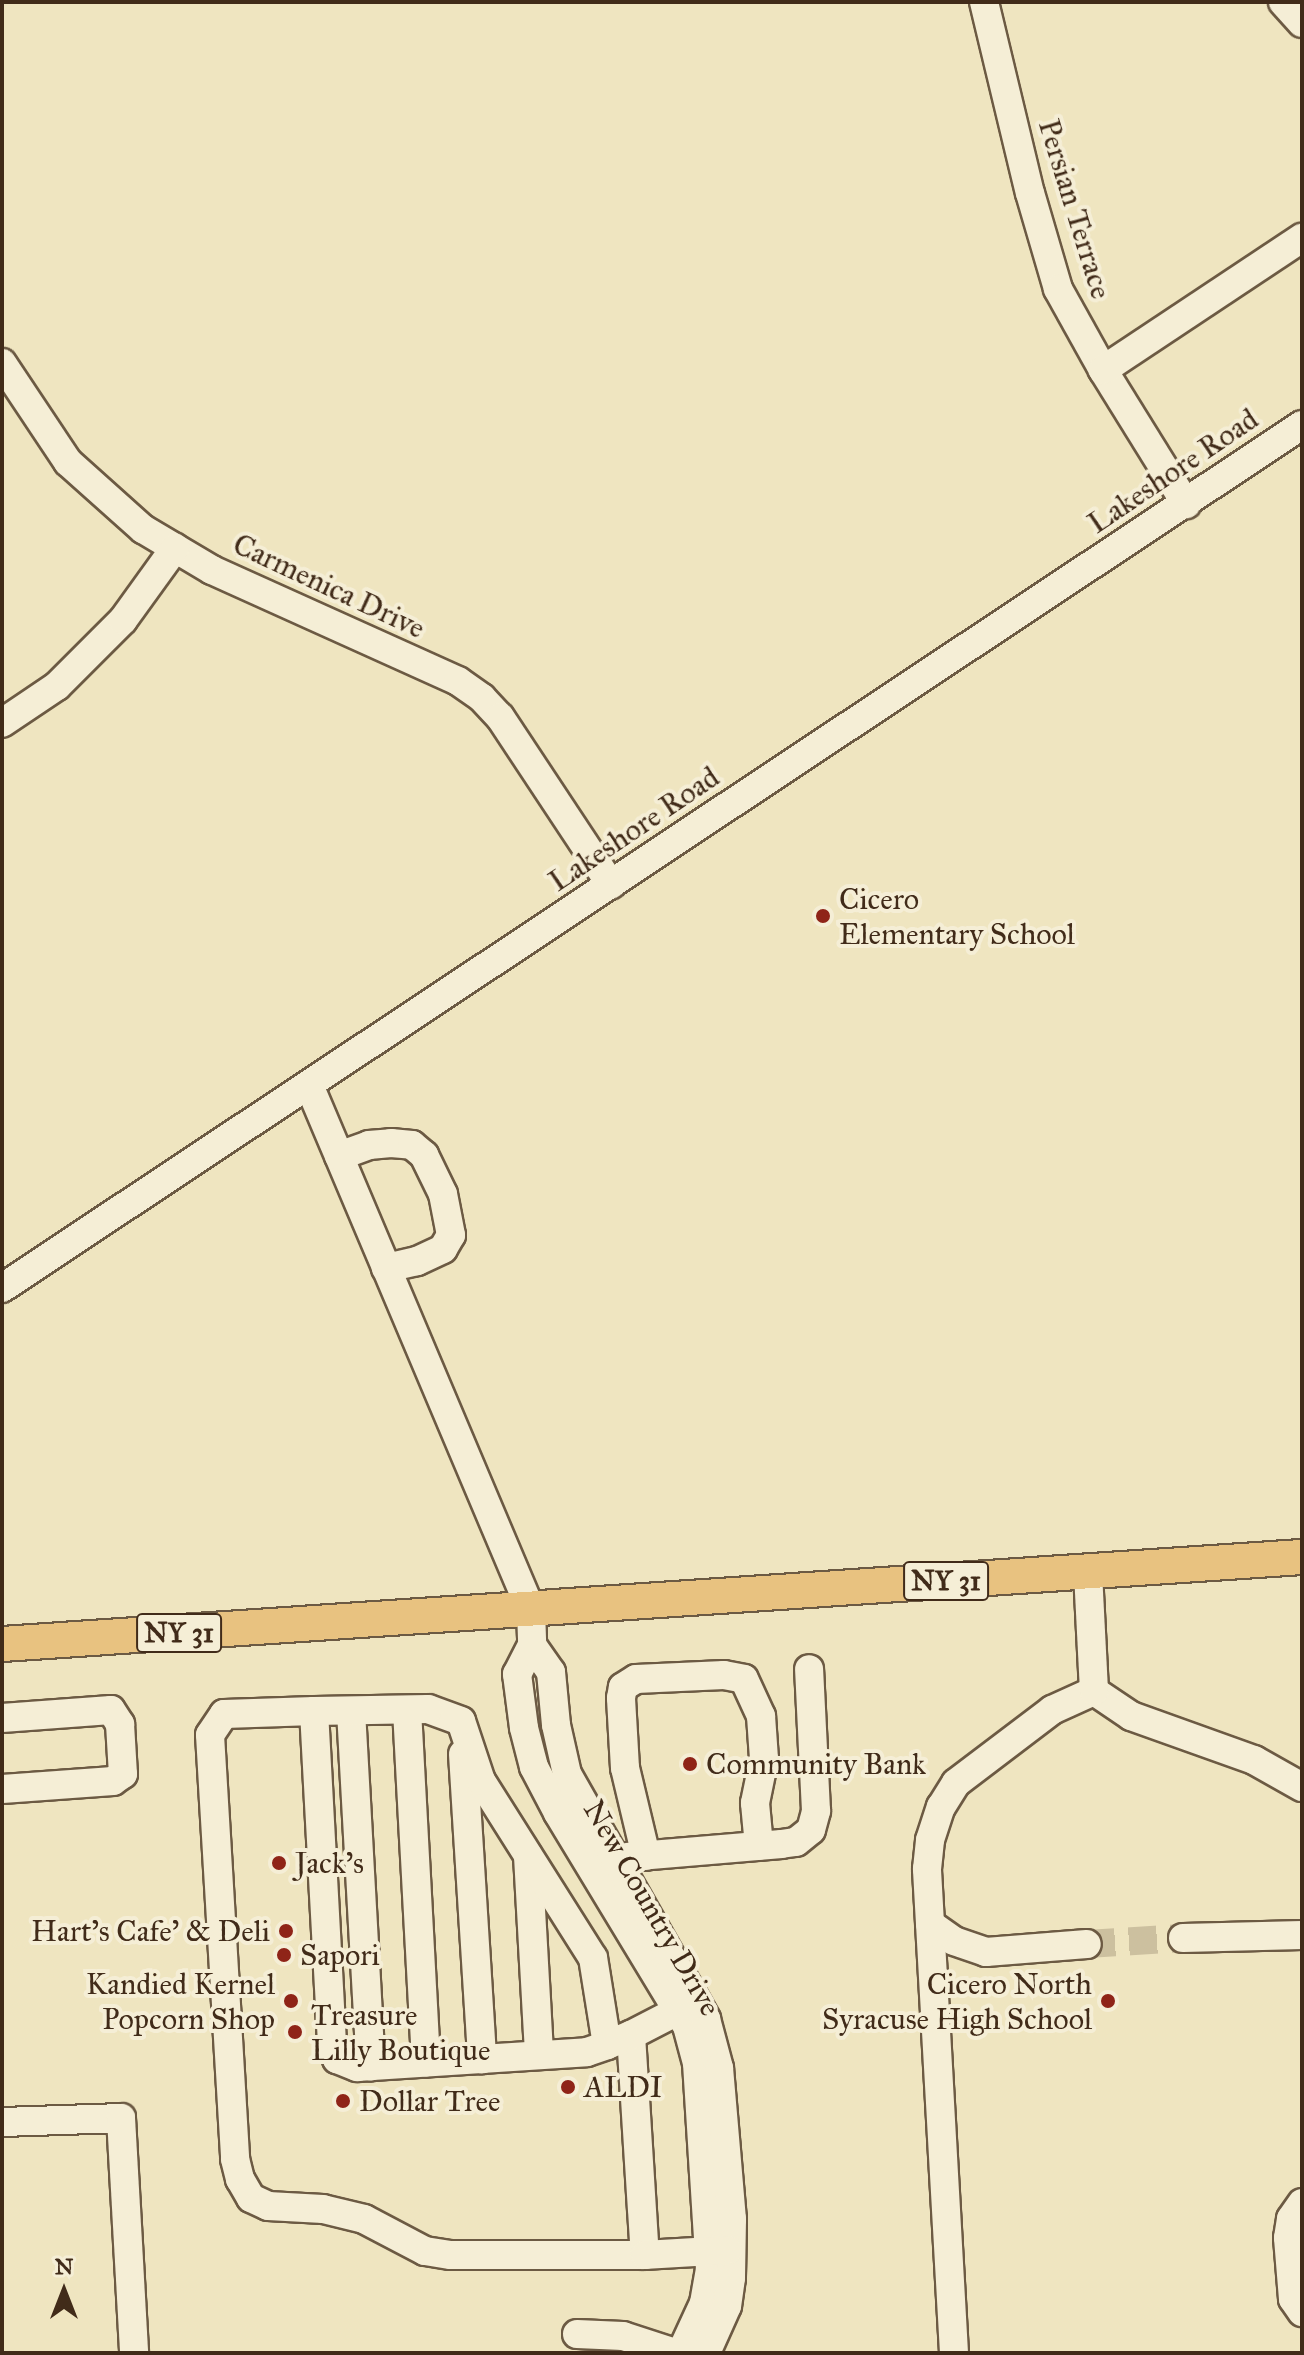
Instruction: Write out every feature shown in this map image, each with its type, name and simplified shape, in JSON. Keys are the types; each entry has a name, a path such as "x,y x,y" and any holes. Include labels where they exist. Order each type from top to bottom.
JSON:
{"main road":[{"name":"NY 31","path":"2,1644 1302,1557"}],"street":[{"name":"Persian Terrace","path":"984,2 1030,193 1058,289 1103,370 1186,504"},
{"path":"1283,2 1302,23"},
{"path":"1103,370 1302,238"},
{"name":"Carmenica Drive","path":"2,363 68,462 133,520 212,570 458,681 482,698 500,717 611,885"},
{"name":"Lakeshore Road","path":"2,1288 1302,425"},
{"path":"2,723 57,686 123,620 175,548"},
{"path":"309,1085 531,1610"},
{"path":"339,1156 369,1145 412,1145 424,1155 443,1194 451,1235 443,1249 417,1261 386,1268"},
{"path":"1088,1572 1094,1691"},
{"name":"New Country Drive","path":"531,1610 532,1645 551,1672 556,1725 567,1774 603,1863 688,2006 706,2019 719,2068 728,2148 720,2251 727,2306 706,2353"},
{"path":"603,1863 796,1842 811,1830 816,1811 809,1669"},
{"path":"646,1856 625,1768 621,1698 623,1687 636,1679 724,1675 744,1679 761,1716 764,1759 755,1803 759,1846"},
{"path":"1094,1691 1131,1716 1254,1760 1302,1787"},
{"path":"954,2353 930,1924 930,1840 941,1807 956,1783 1052,1710 1094,1691"},
{"path":"461,1721 428,1709 224,1714 210,1735 235,2159 240,2179 251,2198 268,2206 323,2209 364,2219 425,2251 451,2255 645,2255 720,2251"},
{"path":"2,1718 111,1710 120,1724 123,1774 113,1781 2,1789"},
{"path":"407,1710 426,2062"},
{"path":"314,1711 332,2044 337,2059 346,2064 371,2066 587,2052 688,2006"},
{"path":"351,1711 371,2066"},
{"path":"461,1721 481,1781 593,1958 619,2040 645,2255"},
{"path":"461,1721 482,2059"},
{"path":"527,1852 539,2055"},
{"path":"930,1924 954,1941 986,1952 1087,1944"},
{"path":"1183,1938 1302,1935"},
{"path":"2,2122 121,2118 134,2353"},
{"path":"1302,2203 1291,2219 1288,2238 1293,2299 1302,2312"},
{"name":"New Country Drive","path":"681,2353 704,2303 720,2251"},
{"path":"577,2334 623,2336 675,2353"}],"tunnel":[{"path":"1087,1944 1183,1938"}],"place":[{"name":"Cicero Elementary School","path":"823,916"},
{"name":"Community Bank","path":"690,1764"},
{"name":"Jack's","path":"279,1863"},
{"name":"Hart's Cafe' & Deli","path":"286,1931"},
{"name":"Sapori","path":"284,1955"},
{"name":"Kandied Kernel Popcorn Shop","path":"291,2001"},
{"name":"Cicero North Syracuse High School","path":"1108,2001"},
{"name":"Treasure Lilly Boutique","path":"295,2032"},
{"name":"ALDI","path":"568,2087"},
{"name":"Dollar Tree","path":"343,2101"}]}
